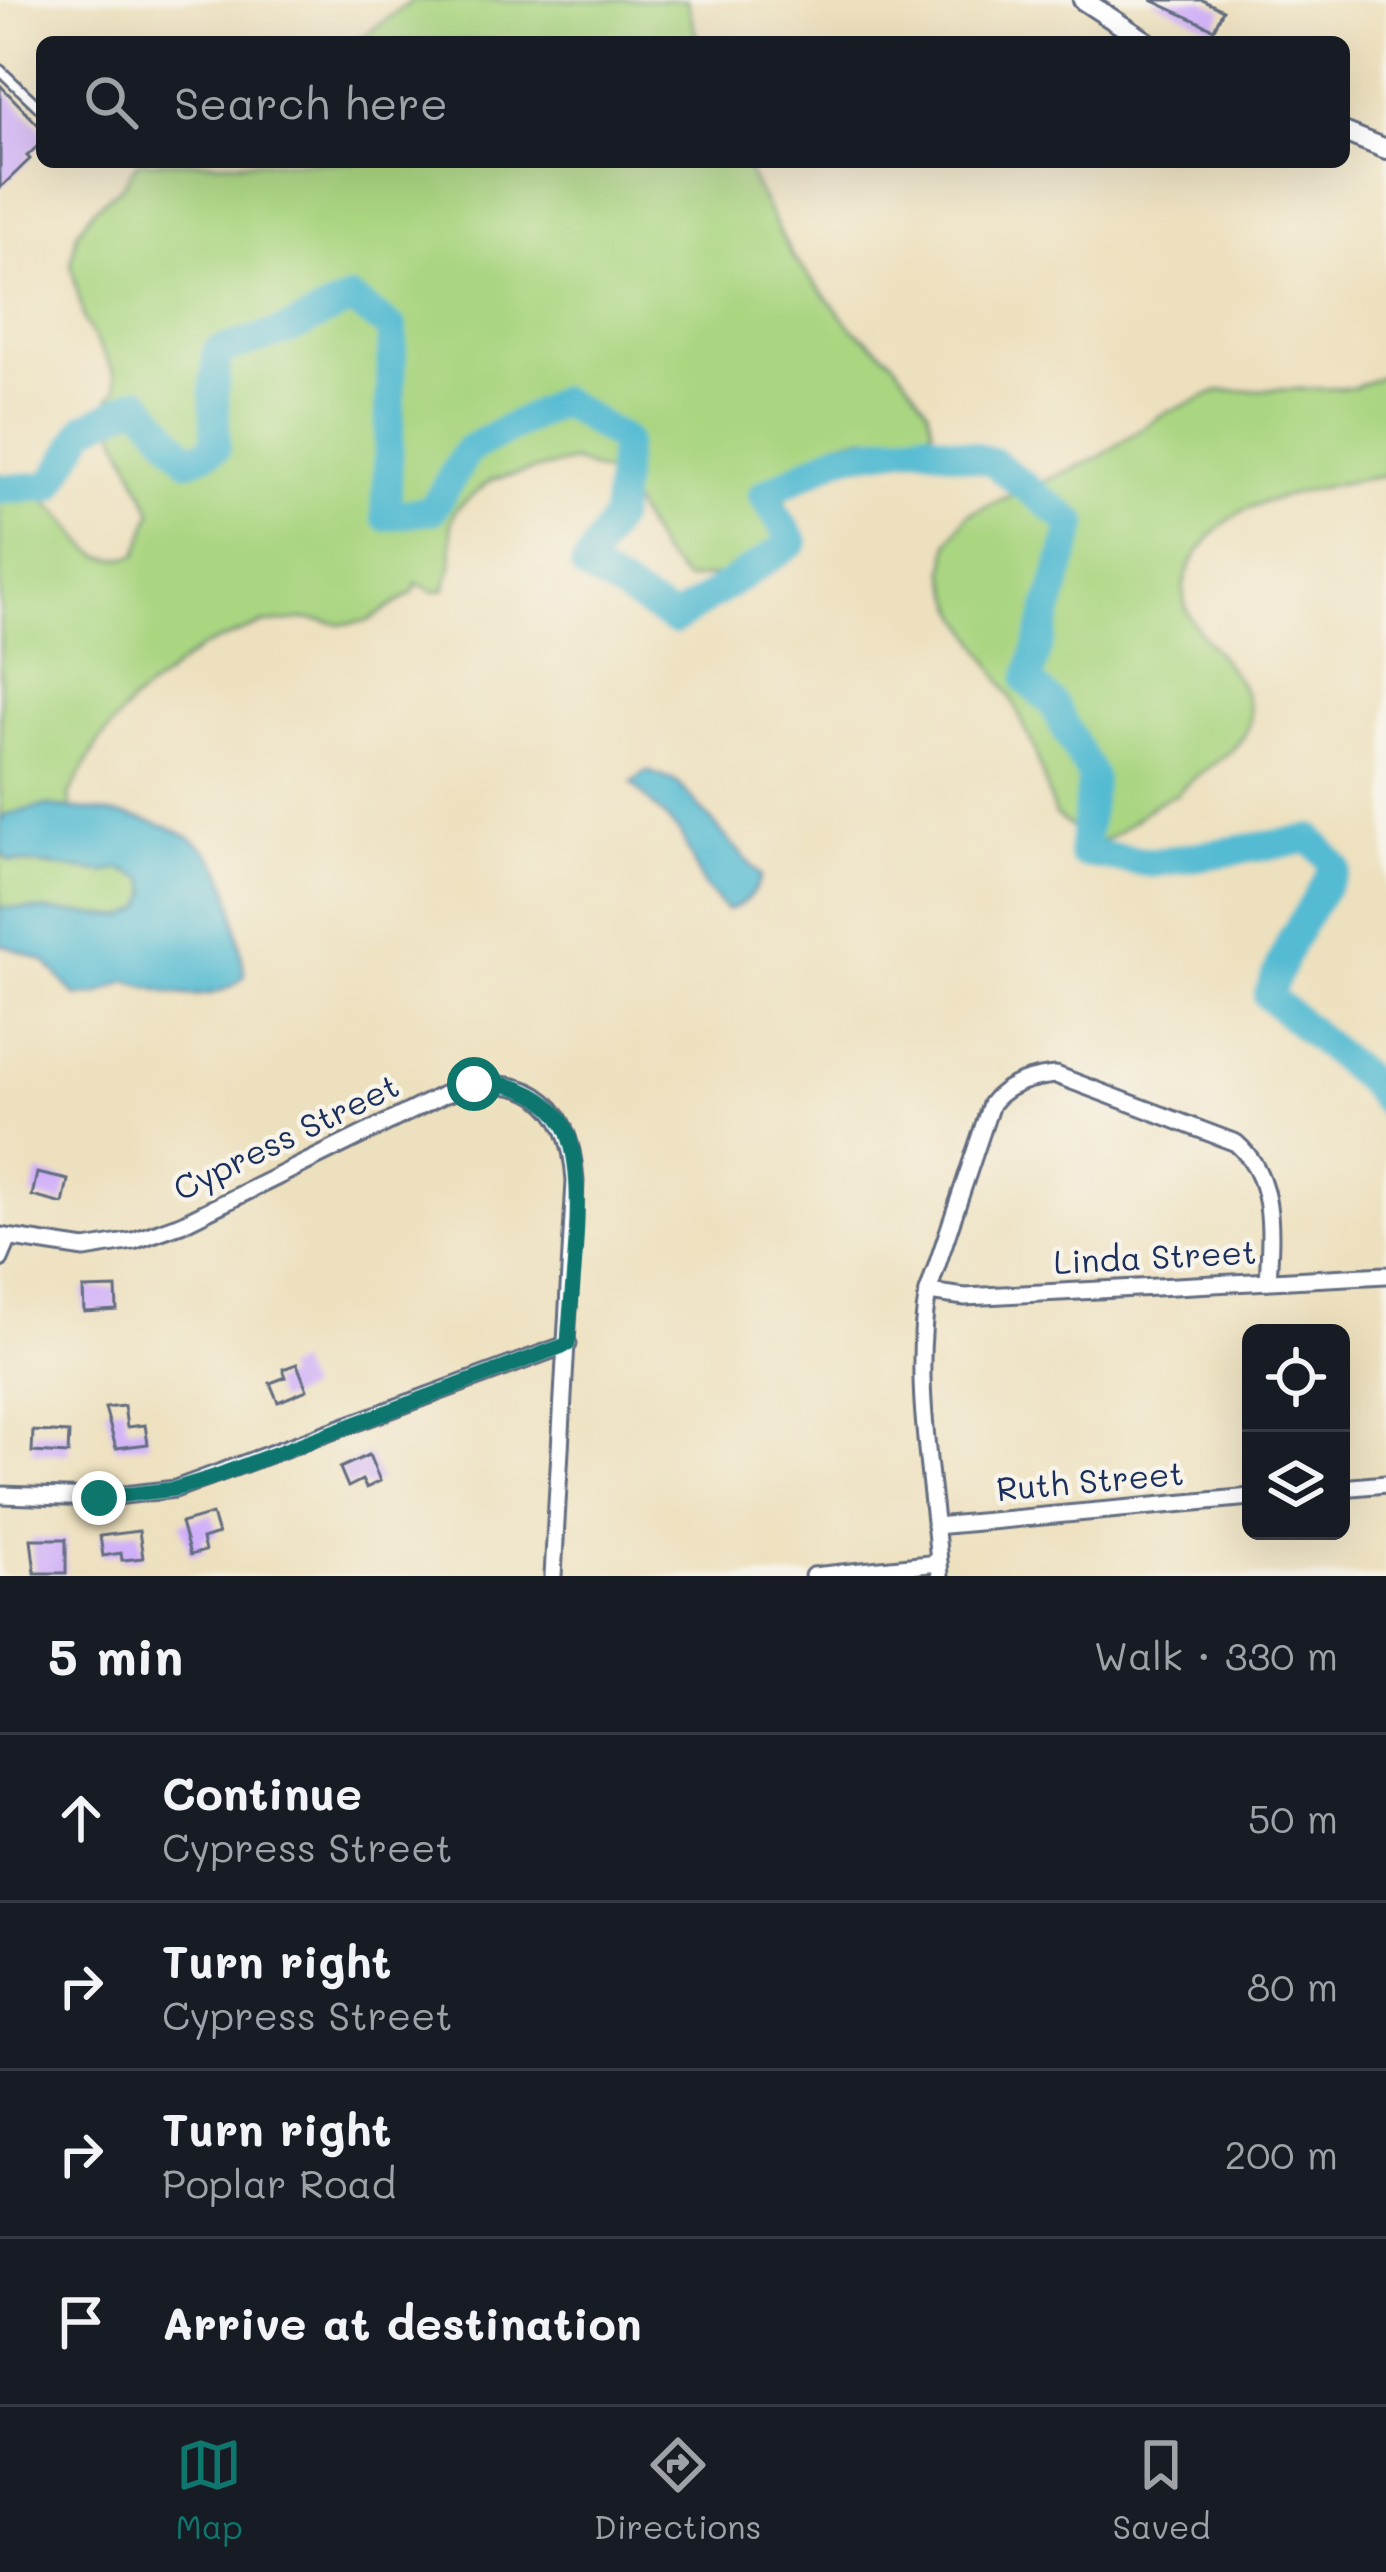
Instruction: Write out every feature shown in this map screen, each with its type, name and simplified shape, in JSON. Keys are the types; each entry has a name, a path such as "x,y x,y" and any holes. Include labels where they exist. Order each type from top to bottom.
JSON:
{"street":[{"path":"1083,0 1139,36"},
{"path":"1350,134 1386,149"},
{"path":"813,1576 939,1570 922,1382 923,1320 928,1292 991,1104 1000,1092 1038,1076 1073,1079 1236,1143 1250,1156 1266,1189 1268,1281"},
{"name":"Cypress Street","path":"5,1237 85,1249 134,1241 181,1224 443,1094 474,1084 504,1083 544,1103 564,1124 570,1140 575,1196 553,1576"},
{"path":"0,1259 5,1237"},
{"name":"Linda Street","path":"928,1292 965,1297 1386,1275"},
{"path":"0,1495 99,1498 175,1489 568,1344"},
{"path":"1350,1487 1386,1484"},
{"name":"Ruth Street","path":"935,1526 1242,1497"}],"lane":[{"path":"0,70 36,104"}],"green space":[{"path":"413,0 687,0 696,36 364,36"},
{"path":"134,168 746,168 792,256 852,328 893,360 928,409 933,429 917,437 836,442 792,475 786,493 785,553 768,568 686,580 661,554 617,477 573,461 491,480 455,510 452,563 445,589 434,592 416,583 414,592 368,621 343,624 306,619 262,624 202,647 132,702 98,743 69,795 71,809 45,806 5,815 0,823 0,474 45,500 91,549 109,558 137,555 152,512 113,425 109,398 117,390 115,374 84,320 71,264 77,233 94,209 123,185"},
{"path":"1386,374 1386,476 1256,505 1220,528 1191,565 1184,593 1186,607 1245,693 1249,709 1243,736 1176,795 1093,844 1055,815 1034,748 1011,697 957,609 945,571 949,542 968,514 1098,458 1163,414 1219,391 1354,388"},
{"path":"0,851 9,861 105,872 121,869 145,879 149,892 143,908 125,917 0,907"}],"water":[{"path":"647,771 677,782 761,876 743,902 726,910 704,886 680,833 632,783"},
{"path":"45,806 144,820 192,839 210,854 227,885 245,976 232,986 203,995 127,981 96,995 76,996 45,961 0,944 0,907 125,917 143,908 149,892 145,879 121,869 105,872 9,861 0,851 4,815"}],"building":[{"path":"1151,0 1202,0 1223,10 1214,29"},
{"path":"0,85 36,123 36,148 0,188"},
{"path":"37,1173 68,1180 63,1204 32,1196"},
{"path":"116,1288 117,1310 84,1312 83,1289"},
{"path":"297,1364 307,1390 278,1402 270,1383 286,1377 283,1369"},
{"path":"124,1406 127,1427 145,1425 148,1444 116,1448 105,1408"},
{"path":"33,1431 69,1433 68,1454 32,1452"},
{"path":"369,1455 380,1481 366,1488 362,1480 348,1487 340,1468"},
{"path":"212,1514 218,1534 202,1539 205,1551 190,1555 181,1523"},
{"path":"139,1531 143,1558 122,1560 121,1553 103,1556 100,1536"},
{"path":"31,1539 66,1539 66,1573 35,1573"}],"waterway":[{"path":"0,489 51,486 85,428 139,401 189,460 216,448 217,352 291,329 351,300 393,329 386,516 432,510 468,450 561,401 624,441 616,517 585,567 674,620 794,542 763,495 840,455 922,444 993,462 1074,524 1028,681 1052,703 1092,777 1083,853 1152,863 1311,839 1336,867 1292,939 1268,996 1367,1080 1386,1102"}],"route":[{"path":"99,1498 175,1489 211,1478 568,1344 575,1196 570,1140 564,1124 532,1095 504,1083 474,1084"}]}
